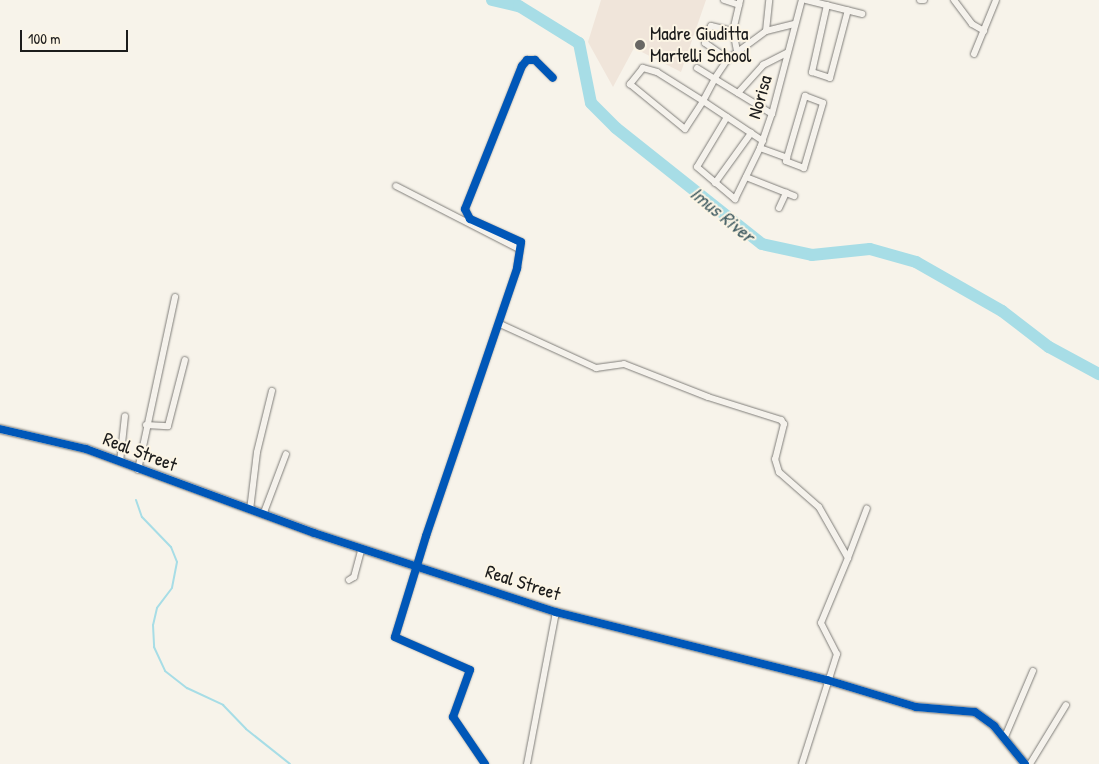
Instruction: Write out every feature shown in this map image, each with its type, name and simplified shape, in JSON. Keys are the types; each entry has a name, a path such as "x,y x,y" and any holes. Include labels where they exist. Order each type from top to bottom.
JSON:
{"street":[{"path":"724,0 739,3 733,31 736,51"},
{"path":"766,32 769,0"},
{"name":"Norisa","path":"715,183 735,199 760,148 772,114 802,0"},
{"path":"806,0 862,14"},
{"path":"954,0 972,24 984,31"},
{"path":"974,54 996,0"},
{"path":"827,5 812,72 830,78 848,10"},
{"path":"762,140 703,101 657,72 643,68 630,84 685,129 703,101 715,78 736,51 766,32 795,24"},
{"path":"728,59 705,43 706,34 710,26 733,31"},
{"path":"738,93 763,65 787,54"},
{"path":"485,764 453,717 470,670 396,640 418,565 500,324 517,268 521,242 470,219 465,210 522,66 527,60 535,60 553,78"},
{"path":"698,68 772,114"},
{"path":"760,148 787,158 786,161 804,168 823,103 805,96 787,158"},
{"path":"727,117 697,163 697,167 715,183 751,133"},
{"path":"746,177 794,196"},
{"path":"396,186 519,248"},
{"path":"779,208 786,193"},
{"path":"138,470 146,425 175,297"},
{"path":"500,324 596,368 624,364 708,397 782,420 784,424 775,459 779,472 819,507 848,558"},
{"path":"146,425 168,426 185,360"},
{"path":"250,510 261,433 272,391"},
{"path":"120,462 125,416"},
{"name":"Real Street","path":"0,429 86,449 138,470 263,515 556,612 827,680 916,707 975,712 1004,739 1025,764"},
{"path":"263,515 286,454"},
{"path":"802,764 827,680 837,654 821,623 867,508"},
{"path":"349,580 354,577 362,548"},
{"path":"526,764 556,612"},
{"path":"1004,739 1033,671"},
{"path":"1030,764 1066,705"}],"shaded area":[{"name":"Madre Giuditta Martelli School","path":"601,0 706,0 681,72 634,48 613,87 588,42"}],"waterway":[{"name":"Imus River","path":"492,0 519,6 579,43 591,103 616,128 762,244 812,255 870,249 916,262 1002,311 1049,347 1099,374"},
{"path":"136,500 142,517 171,547 177,562 172,588 157,608 153,625 154,647 165,671 187,688 223,705 246,729 290,764"}],"cycle path":[{"path":"485,764 453,717 470,670 395,637 426,536 517,268 521,242 470,219 465,209 522,66 527,60 535,60 553,78"},
{"path":"0,429 86,449 314,533 556,612 827,680 916,707 975,712 994,726 1025,764"}],"place":[{"name":"Madre Giuditta Martelli School","path":"640,45"}]}
